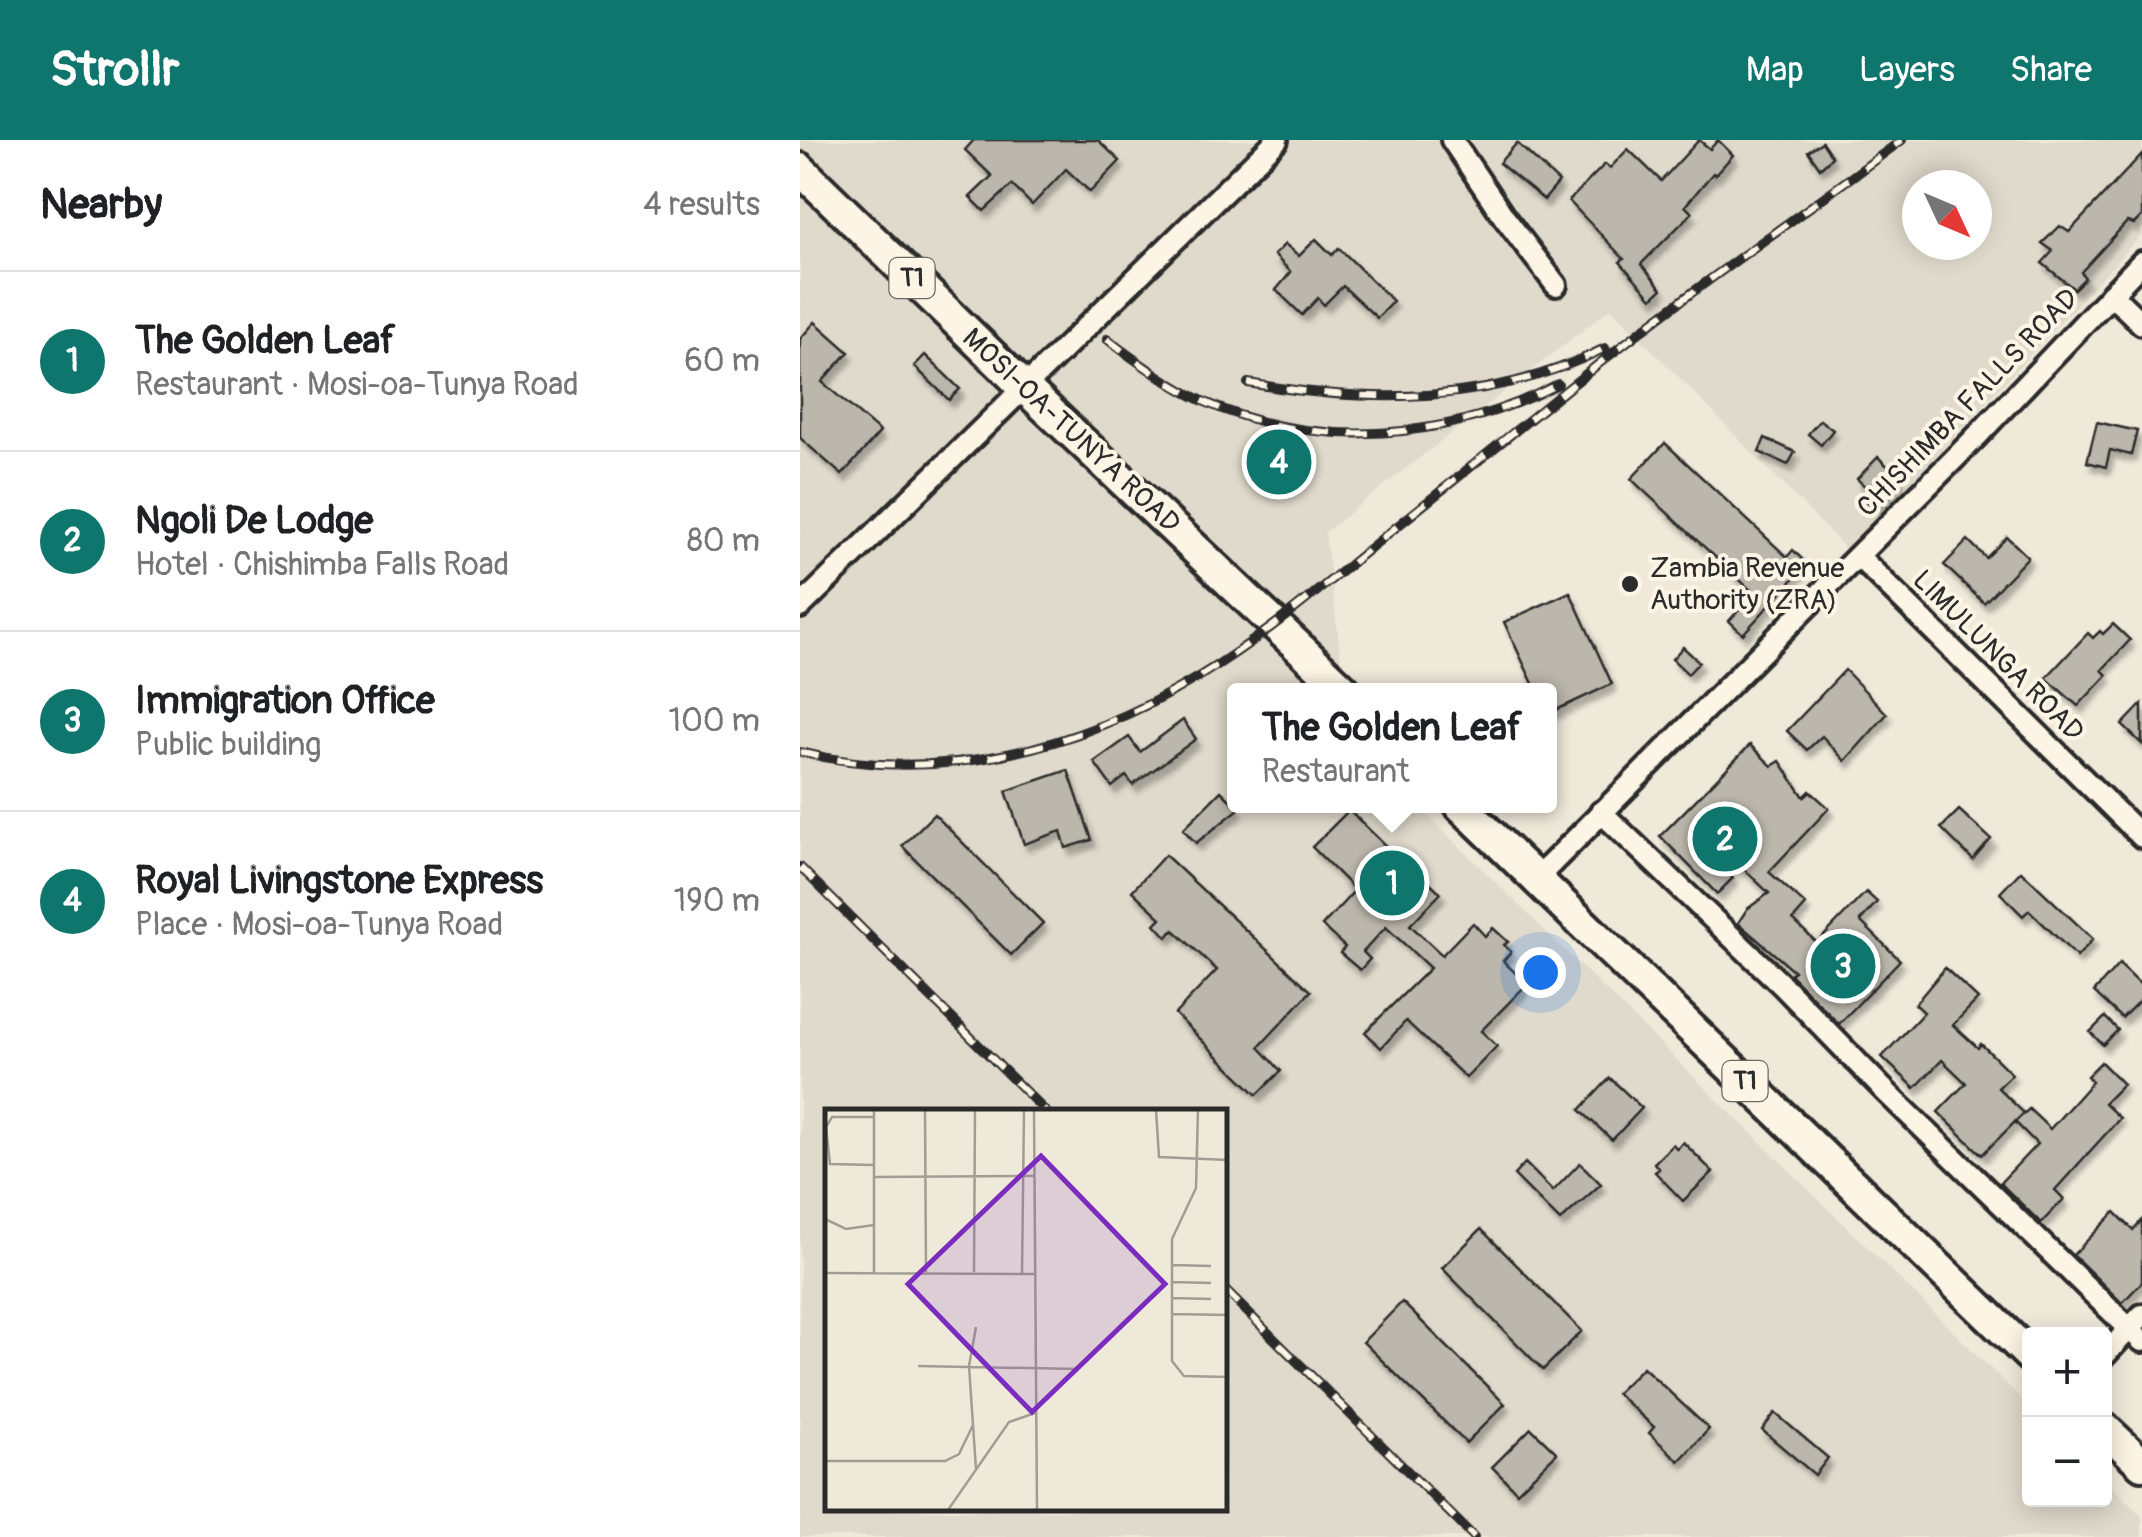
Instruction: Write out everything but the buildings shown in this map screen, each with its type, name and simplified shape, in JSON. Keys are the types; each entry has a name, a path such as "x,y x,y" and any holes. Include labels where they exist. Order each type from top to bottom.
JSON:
{"highway":[{"name":"MOSI-OA-TUNYA ROAD","path":"800,169 1024,388 1337,683"},
{"name":"T1","path":"1469,813 2022,1348"},
{"path":"2112,1436 2142,1464"}],"street":[{"path":"800,607 1277,140"},
{"path":"1452,140 1504,218 1556,285"},
{"name":"CHISHIMBA FALLS ROAD","path":"1536,879 1858,556 2142,262"},
{"path":"2111,294 2142,324"},
{"name":"LIMULUNGA ROAD","path":"1858,556 2142,836"},
{"path":"1601,812 1886,1091 2138,1328 2112,1349"}],"shaded area":[{"path":"800,140 2142,140 2142,234 1848,551 1611,308 1325,532 1344,683 1227,683 1227,813 1425,813 2022,1399 2022,1507 2112,1507 2112,1487 2142,1516 2142,1537 800,1537"}],"railway":[{"path":"800,752 903,765 1006,754 1105,724 1198,677 1288,614 1703,284 1902,140"},
{"path":"1107,339 1154,373 1203,401 1291,428 1337,433 1428,427 1516,403 1558,384"},
{"path":"1248,383 1340,394 1430,395 1519,380 1563,367 1605,348"},
{"path":"800,867 1043,1109"},
{"path":"1228,1293 1474,1537"}],"place":[{"name":"Royal Livingstone Express","path":"1279,462"},
{"name":"Zambia Revenue Authority (ZRA)","path":"1630,584"},
{"name":"Ngoli De Lodge","path":"1725,839"},
{"name":"The Golden Leaf","path":"1392,883"},
{"name":"Immigration Office","path":"1843,966"}]}
